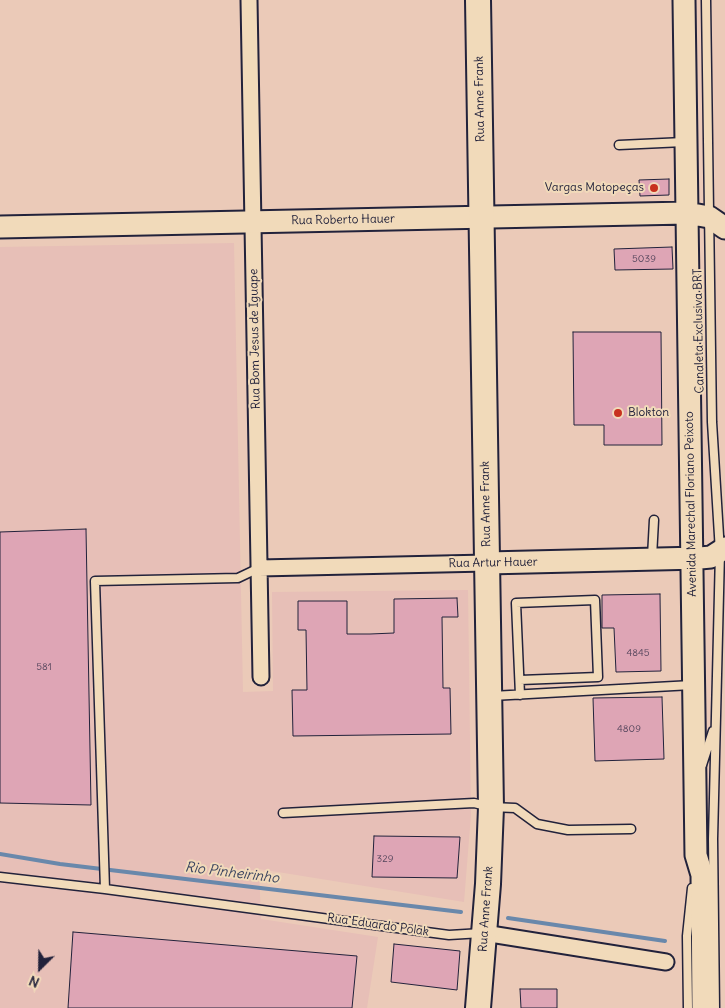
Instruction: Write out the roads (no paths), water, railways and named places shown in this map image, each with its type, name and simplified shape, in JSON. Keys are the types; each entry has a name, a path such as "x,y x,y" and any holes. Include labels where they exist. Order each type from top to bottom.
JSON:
{"main road":[{"name":"Rua Anne Frank","path":"478,0 491,808 478,1008"}],"street":[{"name":"Rua Bom Jesus de Iguape","path":"249,0 262,677"},
{"name":"Avenida Marechal Floriano Peixoto","path":"684,0 696,908 708,934 703,1008"},
{"name":"Rua Roberto Hauer","path":"0,227 687,213 717,223"},
{"name":"Rua Artur Hauer","path":"260,568 692,558 710,557 722,550"},
{"name":"Rua Eduardo Polak","path":"484,933 666,962"}],"lane":[{"name":"Canaleta Exclusiva BRT","path":"706,0 717,223 712,422 722,550 713,839 708,934 715,1008"},
{"path":"619,145 686,142"},
{"path":"652,559 654,520"},
{"path":"105,888 96,581 238,578 260,568"},
{"path":"520,680 598,677 595,600 516,603 520,695"},
{"path":"490,696 693,685"},
{"name":"Canaleta Exclusiva BRT","path":"695,791 716,722"},
{"path":"283,813 474,803 491,808 515,808 537,824 568,830 631,829"},
{"name":"Canaleta Exclusiva BRT","path":"696,872 713,839"},
{"name":"Rua Eduardo Polak","path":"0,877 105,888 449,935 484,933"},
{"path":"688,1008 687,936 696,908"}],"waterway":[{"name":"Rio Pinheirinho","path":"0,854 60,864 461,912"},
{"name":"Rio Pinheirinho","path":"508,918 665,941"}],"place":[{"name":"Vargas Motopeças","path":"654,188"},
{"name":"Blokton","path":"618,413"}]}
